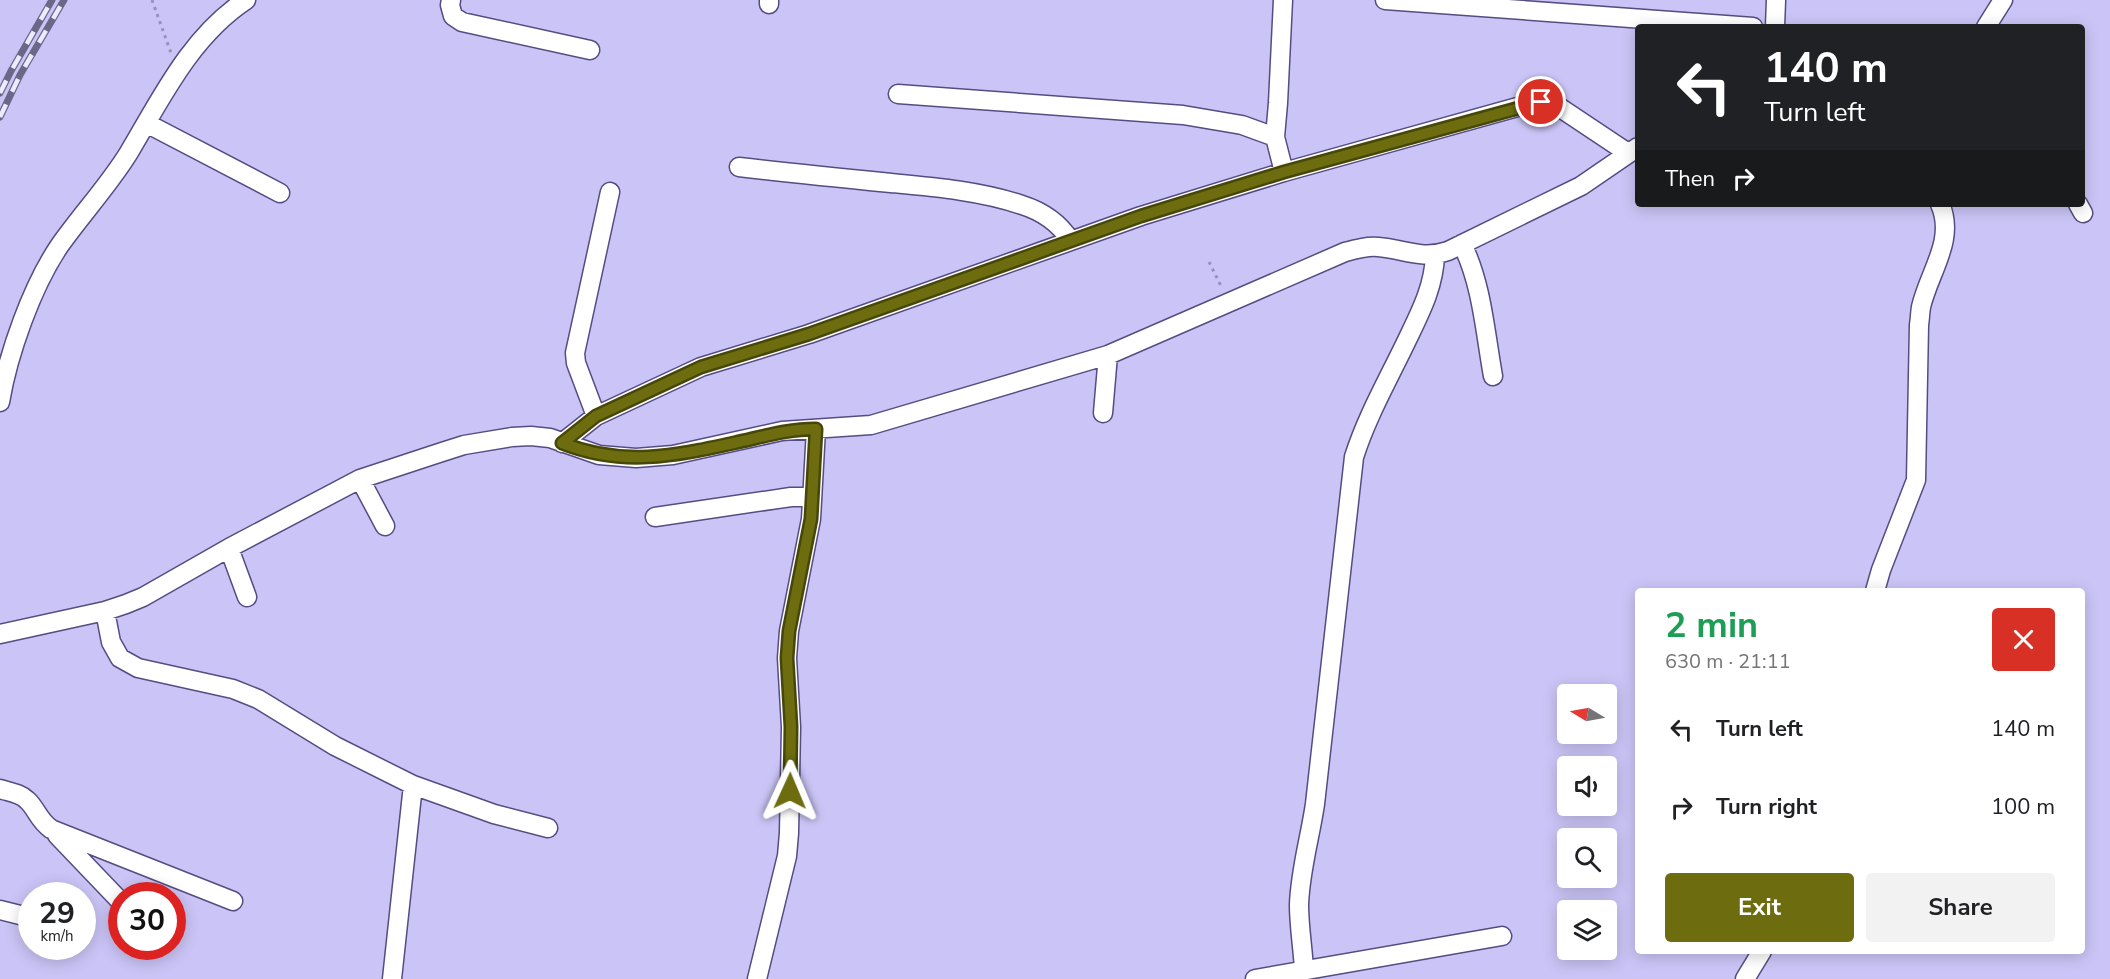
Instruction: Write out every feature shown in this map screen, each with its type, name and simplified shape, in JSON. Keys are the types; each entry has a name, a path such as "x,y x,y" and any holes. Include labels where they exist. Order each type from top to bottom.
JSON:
{"street":[{"path":"0,402 26,313 45,270 60,246 121,165 178,71 208,33 233,8 246,0"},
{"path":"451,0 453,16 462,22 590,50"},
{"path":"1283,0 1275,137 1284,172"},
{"path":"1385,0 1713,24"},
{"path":"1775,24 1776,0"},
{"path":"1988,24 2003,0"},
{"path":"898,94 1183,115 1242,124 1275,137"},
{"path":"0,634 105,611 142,597 360,479 439,453 488,441 531,436 550,438 562,443 599,455 636,458 673,455 782,431 871,425 1108,355 1345,252 1377,247 1421,255 1435,255 1566,194 1633,150 1553,104 1541,102 1284,172 1070,240 809,334 701,367 596,416 562,443"},
{"path":"146,123 280,193"},
{"path":"740,167 946,189 981,195 1023,205 1037,212 1057,225 1070,240"},
{"path":"596,416 576,363 575,353 610,192"},
{"path":"1876,588 1916,480 1919,326 1921,307 1943,247 1946,226 1941,207"},
{"path":"1462,243 1471,261 1493,376"},
{"path":"1304,970 1299,907 1313,814 1354,458 1363,428 1427,299 1434,273 1435,255"},
{"path":"1103,413 1108,355"},
{"path":"758,979 771,929 788,844 791,727 787,658 789,631 807,541 816,429"},
{"path":"360,479 385,526"},
{"path":"656,517 791,497 812,497"},
{"path":"230,548 247,597"},
{"path":"105,611 111,642 120,658 138,668 233,689 258,699 335,746 413,786 494,814 548,828"},
{"path":"392,979 413,786"},
{"path":"0,789 21,795 29,801 39,818 108,888"},
{"path":"51,829 233,901"},
{"path":"0,910 18,914"},
{"path":"1255,979 1502,936"},
{"path":"1745,979 1760,954"}],"path":[{"path":"152,0 178,71"},
{"path":"1209,262 1228,302"}],"railway":[{"path":"0,93 52,0"},
{"path":"0,117 20,75 64,0"}],"route":[{"path":"790,791 791,727 787,658 793,604 811,519 816,429 782,431 673,455 636,458 599,455 562,443 596,416 701,367 809,334 1141,216 1284,172 1541,102"}]}
